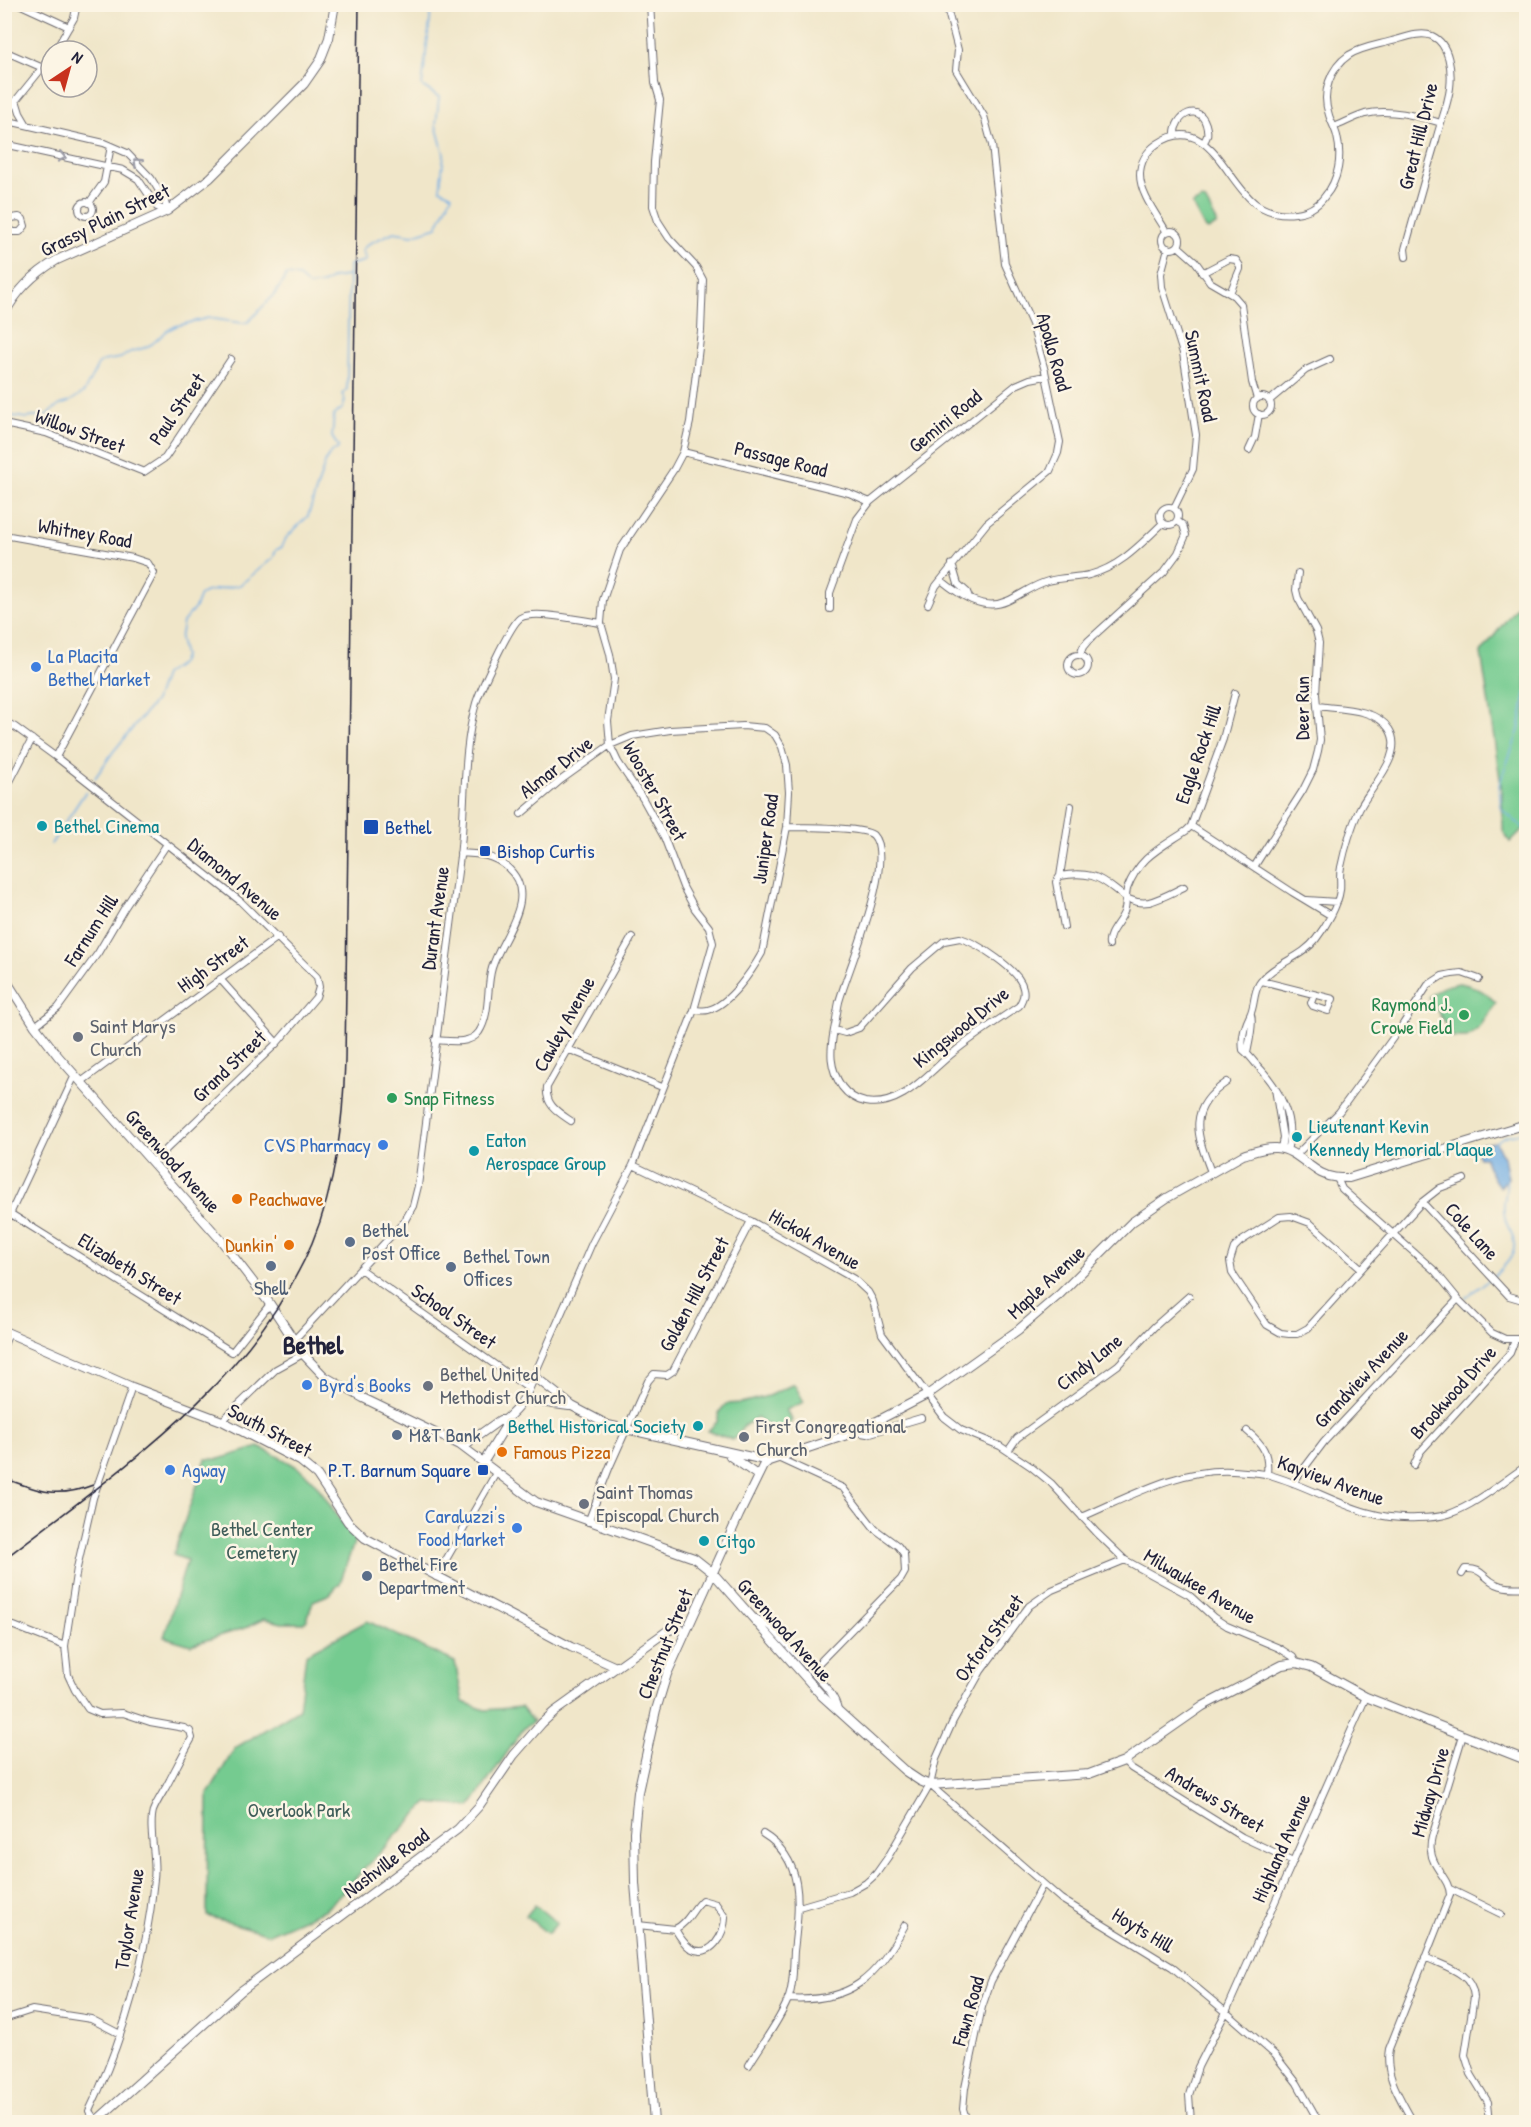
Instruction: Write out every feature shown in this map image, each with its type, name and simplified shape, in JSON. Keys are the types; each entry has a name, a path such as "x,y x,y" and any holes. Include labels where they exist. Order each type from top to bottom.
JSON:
{"main road":[{"name":"Grassy Plain Street","path":"4,315 18,293 43,268 167,211 210,178 304,84 320,62 329,38 335,4"},
{"path":"4,738 8,761 4,785"},
{"name":"Greenwood Avenue","path":"4,977 34,1026 220,1239 270,1304 303,1354 324,1376 464,1448 536,1502 687,1555 713,1573 802,1674 838,1711 905,1772 930,1785"},
{"path":"1288,1151 1322,1174 1349,1178 1527,1124"},
{"name":"Maple Avenue","path":"774,1460 856,1432 927,1395 1018,1330 1060,1294 1132,1222 1210,1172 1256,1150 1273,1147 1288,1151"},
{"name":"South Street","path":"7,1332 132,1387 222,1421 300,1461 317,1475 348,1522 365,1538 571,1647 616,1667"},
{"path":"534,1376 572,1406 608,1425 724,1453 774,1460"},
{"name":"Wooster Street","path":"525,1400 534,1376"},
{"path":"464,1448 500,1420 505,1420 525,1400 572,1406"},
{"path":"483,1463 505,1427 505,1420"},
{"path":"724,1453 758,1475"},
{"name":"Chestnut Street","path":"654,2122 634,1883 634,1842 638,1792 658,1699 685,1631 758,1475 774,1460"},
{"name":"Nashville Road","path":"95,2122 241,1991 458,1829 479,1806 514,1755 554,1712 670,1629 677,1628 685,1631"},
{"path":"930,1785 1089,1774 1124,1761 1203,1706 1282,1665 1296,1663"},
{"name":"Milwaukee Avenue","path":"1296,1663 1311,1667 1366,1697 1527,1760"}],"street":[{"path":"4,10 7,4"},
{"path":"19,4 69,27"},
{"path":"62,39 77,4"},
{"name":"Wooster Street","path":"534,1376 592,1243 633,1165 694,1010 711,954 712,936 709,927 695,909 683,887 664,837 610,745 608,721 614,679 601,623 603,600 620,550 675,469 683,452 690,422 701,331 703,280 696,267 669,238 658,221 653,206 652,192 660,100 655,83 650,4"},
{"name":"Apollo Road","path":"928,604 936,586 952,564 987,523 1050,471 1060,442 1032,324 1005,264 992,145 984,116 956,70 958,50 946,4"},
{"name":"Great Hill Drive","path":"1204,142 1258,205 1276,213 1292,214 1311,209 1331,190 1338,170 1338,148 1334,128 1328,114 1326,94 1330,78 1341,62 1362,49 1424,34 1439,40 1447,54 1450,85 1405,249 1406,257"},
{"path":"4,51 39,67"},
{"path":"39,72 4,118 111,146 127,153 144,168 165,201 167,211"},
{"path":"16,100 27,125"},
{"path":"1166,231 1145,194 1140,174 1144,159 1152,148 1175,136 1190,136 1204,142 1208,134 1205,120 1200,114 1190,112 1176,126 1175,136"},
{"path":"1334,128 1368,113 1408,114 1441,123"},
{"path":"4,144 123,170 138,178 157,207 167,211"},
{"path":"89,203 104,182 111,146"},
{"path":"1172,230 1179,235 1178,246 1173,249 1163,244 1162,239 1166,231 1172,230"},
{"path":"1178,246 1195,261 1210,282 1238,299 1242,309 1252,382 1257,399"},
{"name":"Summit Road","path":"941,580 963,597 969,597 985,604 1000,604 1049,580 1083,576 1106,569 1131,553 1163,523 1160,515 1163,510 1168,507 1174,508 1193,469 1196,435 1183,353 1162,287 1161,274 1168,248"},
{"path":"1202,273 1229,259 1239,262 1240,269 1230,293"},
{"name":"Paul Street","path":"144,472 165,459 231,359"},
{"path":"1269,401 1306,370 1330,359"},
{"name":"Gemini Road","path":"830,609 830,593 857,519 870,502 1016,385 1046,376"},
{"path":"1264,398 1269,401 1269,411 1264,415 1258,414 1253,408 1253,403 1257,399 1264,398"},
{"path":"1249,450 1255,437 1258,414"},
{"name":"Willow Street","path":"4,424 46,433 144,472"},
{"name":"Passage Road","path":"683,452 839,490 870,502"},
{"path":"1163,523 1171,525 1177,521 1178,513 1174,508"},
{"path":"1080,655 1088,641 1169,567 1186,535 1183,525 1177,521"},
{"name":"Whitney Road","path":"4,535 133,558 148,563 154,573 56,757"},
{"path":"952,564 958,584 968,592 969,597"},
{"name":"Deer Run","path":"1254,867 1303,790 1313,770 1320,740 1317,706 1319,643 1316,631 1298,598 1296,590 1298,573"},
{"name":"Durant Avenue","path":"360,1269 404,1222 413,1206 418,1185 460,853 468,747 477,701 508,634 520,618 530,615 548,615 601,623"},
{"name":"Eagle Rock Hill","path":"1191,826 1223,739 1235,693"},
{"path":"1288,1151 1290,1137 1282,1098 1270,1078 1243,1050 1247,1019 1251,1015 1256,992 1262,981 1272,970 1309,947 1323,930 1340,891 1341,867 1353,826 1360,808 1390,760 1393,749 1393,737 1383,722 1376,717 1317,706"},
{"name":"Diamond Avenue","path":"4,721 56,757 240,901 317,978 319,987"},
{"name":"Juniper Road","path":"610,745 647,732 743,726 765,728 775,735 782,747 787,765 789,792 787,827 762,953 754,968 726,999 709,1010 694,1010"},
{"path":"4,793 32,739"},
{"name":"Almar Drive","path":"521,814 561,780 610,745"},
{"path":"1064,927 1056,882 1060,876 1071,807"},
{"path":"1109,945 1111,934 1124,913 1125,898 1138,866 1148,855 1191,826 1303,900 1330,915"},
{"name":"Kingswood Drive","path":"787,827 859,830 872,834 878,843 878,880 865,927 839,1002 834,1030 830,1054 837,1080 847,1093 859,1101 873,1103 892,1100 924,1079 948,1056 1019,1006 1024,996 1023,985 1015,974 973,942 960,938 944,941 912,968 859,1028 845,1033 834,1030"},
{"name":"Farnum Hill","path":"34,1026 58,1008 98,953 167,844"},
{"path":"435,1040 461,1041 473,1038 479,1032 496,955 521,901 519,883 512,871 485,854 460,853"},
{"path":"1060,876 1083,874 1094,876 1132,901 1150,902 1184,887"},
{"path":"1303,900 1336,902"},
{"name":"High Street","path":"78,1079 278,937"},
{"name":"Cawley Avenue","path":"572,1121 557,1111 546,1096 547,1088 632,937"},
{"path":"1288,1151 1339,1112 1428,986 1442,976 1452,974 1462,973 1479,979"},
{"path":"220,979 277,1043"},
{"path":"1262,981 1314,995"},
{"name":"Grand Street","path":"153,1162 277,1043 316,997 319,987"},
{"path":"570,1050 662,1087"},
{"path":"4,1227 78,1079"},
{"path":"1210,1172 1199,1139 1198,1114 1215,1090 1227,1082"},
{"name":"Hickok Avenue","path":"633,1165 751,1221 822,1260 862,1286 873,1301 882,1334 927,1395"},
{"path":"1337,1178 1342,1189 1435,1271 1458,1299 1492,1333 1505,1339 1527,1339"},
{"path":"1361,1268 1310,1223 1291,1216 1279,1218 1240,1242 1234,1248 1230,1261 1232,1273 1264,1322 1273,1330 1297,1334 1308,1328 1422,1202 1440,1188 1464,1179"},
{"name":"Cole Lane","path":"1422,1202 1509,1296 1527,1301"},
{"name":"Elizabeth Street","path":"11,1214 231,1352 270,1304"},
{"name":"Golden Hill Street","path":"626,1431 651,1376 658,1373 667,1375 673,1371 751,1221"},
{"path":"294,1340 360,1269"},
{"name":"School Street","path":"360,1269 529,1389"},
{"name":"Cindy Lane","path":"1008,1451 1017,1438 1118,1365 1154,1327 1189,1296"},
{"name":"Grandview Avenue","path":"1293,1483 1324,1442 1458,1299"},
{"path":"4,1345 7,1332"},
{"name":"Brookwood Drive","path":"1414,1465 1420,1452 1510,1353 1515,1340"},
{"path":"222,1421 276,1369 303,1354"},
{"name":"Taylor Avenue","path":"95,2122 89,2111 107,2074 131,2001 148,1922 155,1877 151,1827 153,1810 192,1738 190,1731 184,1728 150,1722 123,1713 100,1714 88,1709 68,1675 65,1646 77,1568 93,1498 132,1387"},
{"name":"Milwaukee Avenue","path":"927,1395 951,1423 1008,1451 1051,1483 1125,1560 1189,1594 1213,1617 1227,1626 1279,1648 1293,1657 1296,1663"},
{"path":"856,1432 867,1434 921,1418"},
{"path":"588,1522 626,1431"},
{"path":"1247,1431 1264,1447 1268,1464 1267,1474"},
{"path":"774,1460 843,1488 875,1529 898,1546 904,1554 904,1572 901,1578 811,1671"},
{"name":"Kayview Avenue","path":"1082,1517 1179,1476 1232,1471 1267,1474 1345,1506 1379,1517 1425,1518 1448,1514 1475,1500 1527,1466"},
{"path":"436,1577 496,1473"},
{"name":"Oxford Street","path":"799,1907 850,1892 866,1883 888,1857 930,1785 936,1759 953,1721 981,1671 1029,1606 1052,1590 1125,1560"},
{"path":"1462,1574 1465,1569 1476,1568 1497,1584 1514,1588 1527,1587"},
{"path":"748,1613 771,1627 831,1694 838,1706 838,1711"},
{"path":"4,1625 14,1626 65,1646"},
{"name":"Highland Avenue","path":"1191,2122 1189,2095 1195,2076 1227,2012 1366,1697"},
{"name":"Midway Drive","path":"1450,1889 1434,1863 1431,1852 1432,1837 1463,1735"},
{"name":"Andrews Street","path":"1124,1761 1131,1768 1242,1837 1293,1861"},
{"name":"Hoyts Hill","path":"930,1785 1043,1884 1080,1912 1172,1967 1227,2012 1275,2055 1297,2083 1318,2122"},
{"path":"749,2065 788,1999 792,1982 799,1907 794,1872 786,1855 777,1843 763,1834"},
{"name":"Fawn Road","path":"967,2122 963,2109 965,2088 982,2007 991,1981 1043,1884"},
{"path":"1413,2122 1389,2075 1387,2062 1389,2049 1450,1895 1450,1889 1501,1914"},
{"path":"638,1925 675,1929 682,1926 702,1900 716,1904 725,1917 723,1933 715,1945 704,1951 692,1949 681,1940 675,1929"},
{"path":"788,1999 809,2001 831,1997 853,1989 872,1974 891,1952 905,1925"},
{"path":"1425,1957 1464,1975 1471,1981 1474,1997 1465,2055 1471,2074 1488,2102 1490,2122"},
{"path":"4,2019 32,2010 91,2019 120,2034"}],"green space":[{"path":"1202,199 1205,200 1217,222 1208,230 1205,229 1193,206"},
{"path":"1526,594 1526,826 1510,842 1503,831 1502,792 1481,653"},
{"name":"Raymond J. Crowe Field","path":"1459,983 1479,990 1496,1003 1479,1028 1467,1037 1453,1037 1429,997 1442,987"},
{"path":"794,1384 804,1402 786,1410 792,1420 786,1430 777,1432 757,1418 745,1425 733,1440 708,1431 717,1422 719,1412 726,1404 741,1403 768,1396"},
{"name":"Bethel Center Cemetery","path":"259,1447 288,1462 308,1476 356,1537 340,1583 330,1594 313,1601 307,1620 303,1623 282,1623 264,1619 245,1628 191,1645 164,1637 187,1560 173,1555 206,1459 219,1459"},
{"name":"Overlook Park","path":"367,1621 455,1662 463,1702 485,1710 521,1707 533,1722 524,1728 470,1807 427,1803 326,1909 269,1934 207,1916 208,1794 235,1748 299,1709 306,1654"},
{"path":"535,1905 557,1923 548,1934 526,1916"}],"water":[{"path":"1495,1142 1504,1157 1508,1178 1500,1187 1485,1157 1479,1157 1475,1148 1480,1144"}],"waterway":[{"path":"95,778 155,701 164,675 181,663 184,657 180,639 183,622 195,608 200,595 240,585 273,558 276,550 282,547 286,538 308,516 326,460 331,452 338,449 332,437 334,415 343,408 345,400 342,394 347,389 349,265 365,261 362,250 368,244 394,232 412,235 437,227 452,195 440,189 444,154 436,125 439,97 422,86 432,4"},
{"path":"4,415 27,418 46,415 84,392 98,365 103,361 121,358 130,352 144,348 176,326 208,318 248,322 275,294 287,275 299,277 309,286 347,276"},
{"path":"1526,692 1519,730 1499,785 1501,809 1526,830"},
{"path":"51,844 86,791"},
{"path":"1495,1143 1502,1137 1526,1130"},
{"path":"1493,1277 1506,1264 1514,1249 1513,1237 1505,1216 1506,1179"},
{"path":"1466,1297 1489,1280"}],"railway":[{"path":"4,1559 137,1457 219,1381 255,1338 287,1293 312,1243 327,1199 340,1131 345,1061 359,4"},
{"path":"4,1478 48,1492 69,1492 93,1485"}],"place":[{"name":"La Placita Bethel Market","path":"36,667"},
{"name":"Bethel Cinema","path":"42,826"},
{"name":"Bethel","path":"371,827"},
{"name":"Bishop Curtis","path":"485,851"},
{"name":"Raymond J. Crowe Field","path":"1464,1015"},
{"name":"Saint Marys Church","path":"78,1037"},
{"name":"Snap Fitness","path":"392,1098"},
{"name":"Lieutenant Kevin Kennedy Memorial Plaque","path":"1297,1137"},
{"name":"CVS Pharmacy","path":"383,1145"},
{"name":"Eaton Aerospace Group","path":"474,1151"},
{"name":"Peachwave","path":"237,1199"},
{"name":"Bethel Post Office","path":"350,1242"},
{"name":"Dunkin'","path":"289,1245"},
{"name":"Shell","path":"271,1266"},
{"name":"Bethel Town Offices","path":"451,1267"},
{"name":"Byrd's Books","path":"307,1385"},
{"name":"Bethel United Methodist Church","path":"428,1386"},
{"name":"Bethel Historical Society","path":"698,1426"},
{"name":"M&T Bank","path":"397,1435"},
{"name":"First Congregational Church","path":"744,1437"},
{"name":"Famous Pizza","path":"502,1452"},
{"name":"Agway","path":"170,1470"},
{"name":"P.T. Barnum Square","path":"483,1470"},
{"name":"Saint Thomas Episcopal Church","path":"584,1504"},
{"name":"Caraluzzi's Food Market","path":"517,1528"},
{"name":"Citgo","path":"704,1541"},
{"name":"Bethel Fire Department","path":"367,1576"}],"district":[{"name":"Bethel","path":"313,1345"}]}
